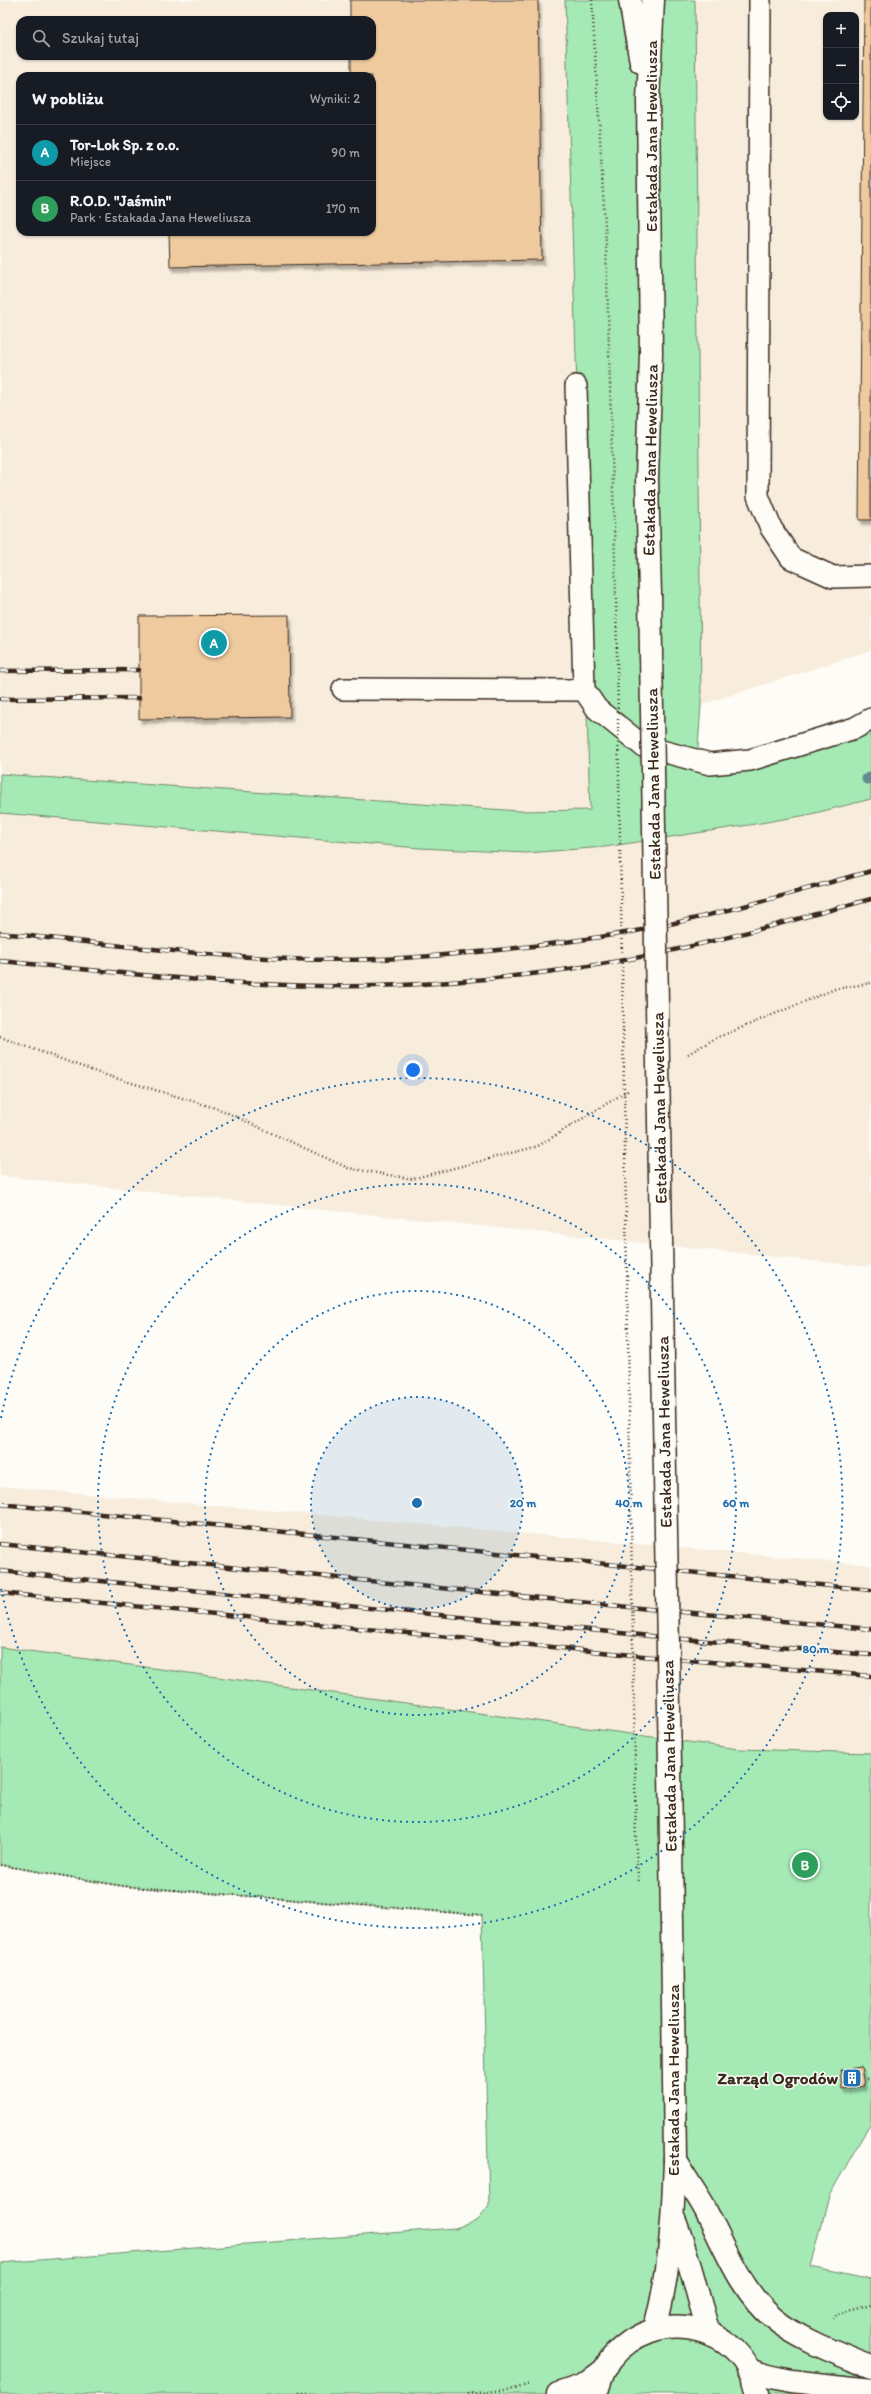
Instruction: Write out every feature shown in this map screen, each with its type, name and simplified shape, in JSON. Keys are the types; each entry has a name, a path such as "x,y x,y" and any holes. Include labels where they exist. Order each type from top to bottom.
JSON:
{"street":[{"path":"630,0 648,100"},
{"name":"Estakada Jana Heweliusza","path":"653,0 648,100 651,353 647,479 670,1767 675,2160 673,2216 660,2309 655,2328"},
{"path":"675,2160 704,2207 729,2260 749,2291 773,2318 819,2345 871,2367"},
{"path":"673,2216 682,2240 691,2276 709,2333"},
{"path":"596,2394 609,2361 629,2341 655,2328 684,2326 709,2333 733,2348 753,2378 758,2394"},
{"path":"748,2369 757,2374 871,2390"},
{"path":"558,2394 584,2386 605,2370"}],"lane":[{"path":"760,0 758,496 771,528 790,558 832,578 871,576"},
{"path":"576,386 584,690 597,709 643,746 710,764 750,760 855,728 871,719"},
{"path":"343,689 584,690"}],"path":[{"path":"592,0 606,243 616,595 636,1852 639,1892"},
{"path":"686,1055 714,1039 835,989 871,983"},
{"path":"0,1037 102,1074 220,1109 348,1168 412,1179 538,1146 632,1088"},
{"path":"0,1865 122,1886 482,1915"},
{"path":"866,2079 871,2078"},
{"path":"830,2323 837,2314 871,2305"},
{"path":"468,2394 514,2389 533,2383"},
{"path":"275,2394 308,2394"}],"shaded area":[{"path":"0,0 565,0 590,810 519,811 0,774"},
{"path":"695,0 871,0 871,650 701,705"},
{"path":"871,799 871,1267 0,1176 0,813 419,848 527,853 605,847 749,825 807,815"},
{"path":"0,1486 871,1565 871,1755 739,1751 0,1647"}],"green space":[{"path":"565,0 695,0 701,705 697,761 744,755 871,712 871,799 807,815 749,825 605,847 527,853 419,848 0,813 0,774 519,811 590,810"},
{"path":"0,1647 739,1749 871,1753 871,2122 829,2196 811,2267 871,2280 871,2394 0,2394 0,2263 455,2228 477,2221 489,2205 482,1915 122,1886 0,1865"}],"building":[{"path":"350,0 538,0 542,260 170,267 169,236 376,236 376,72 351,72 351,60 376,60 376,16 350,16"},
{"path":"864,0 871,0 871,520 859,520"},
{"path":"289,615 290,717 139,719 139,616"},
{"name":"Zarząd Ogrodów","path":"861,2067 864,2086 842,2089 840,2070"}],"waterway":[{"path":"867,779 871,777"}],"railway":[{"path":"0,671 139,670"},
{"path":"0,699 139,698"},
{"path":"0,933 150,949 251,957 352,960 431,956 545,945 631,932 721,912 871,871"},
{"path":"0,961 150,976 301,986 402,985 488,979 602,964 660,953 721,939 871,899"},
{"path":"0,1504 871,1590"},
{"path":"0,1544 649,1609 871,1629"},
{"path":"0,1571 660,1637 871,1655"},
{"path":"0,1593 653,1657 871,1676"}],"place":[{"name":"Tor-Lok Sp. z o.o.","path":"214,643"},
{"name":"R.O.D. \"Jaśmin\"","path":"805,1865"},
{"name":"Zarząd Ogrodów","path":"852,2078"}]}
